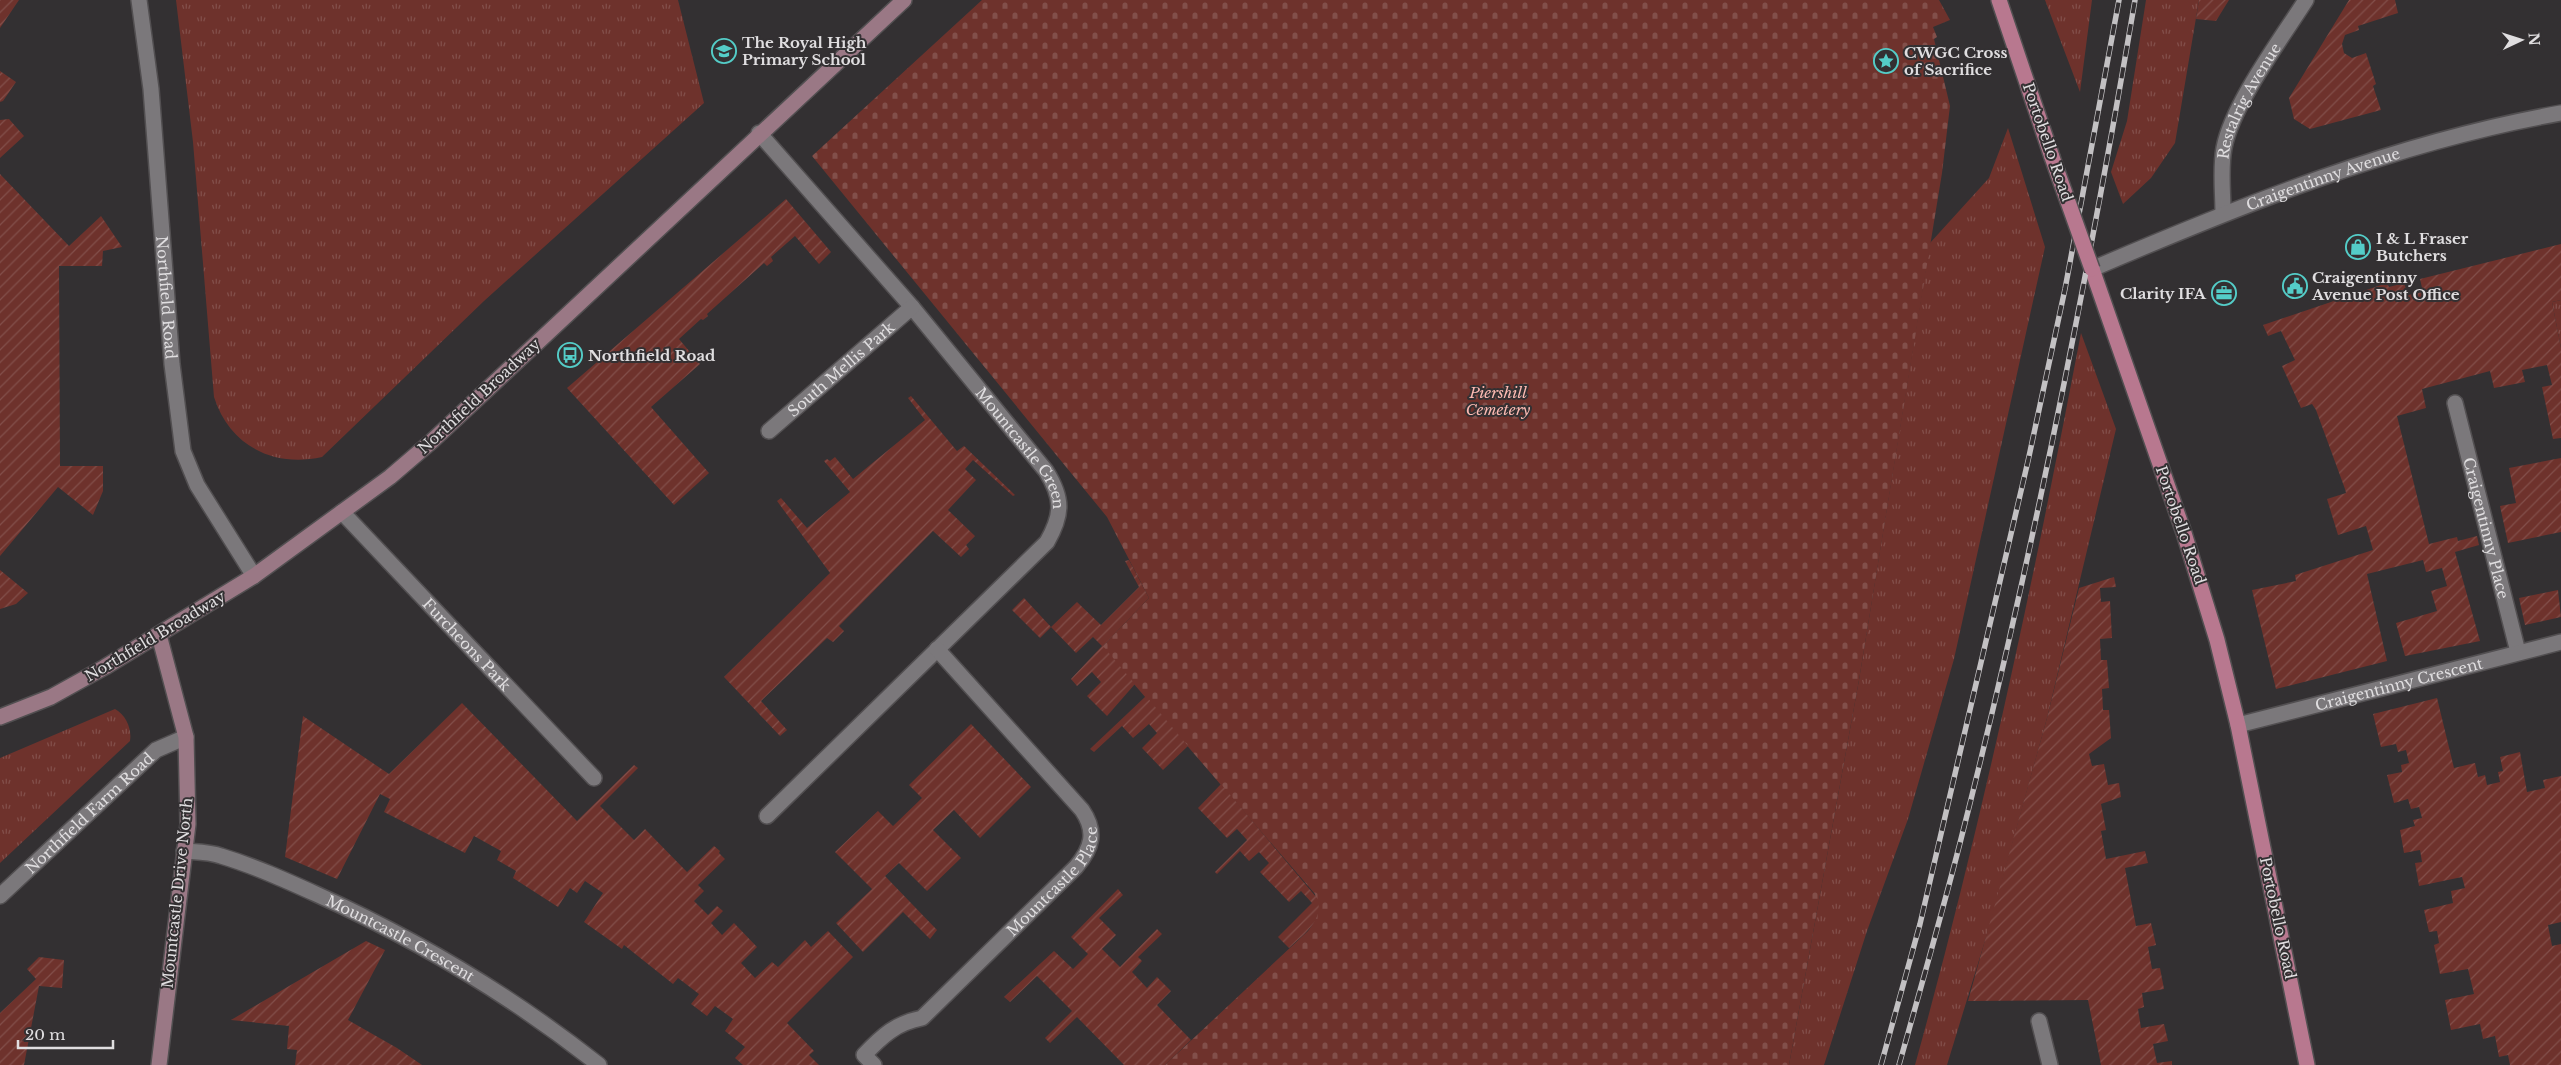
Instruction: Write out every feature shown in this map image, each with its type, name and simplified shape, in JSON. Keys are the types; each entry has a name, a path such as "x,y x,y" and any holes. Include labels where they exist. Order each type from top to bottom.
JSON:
{"main road":[{"name":"Portobello Road","path":"1999,0 2203,590 2238,725 2307,1065"}],"street":[{"name":"Northfield Road","path":"139,0 151,89 172,364 183,451 194,478 254,576"},
{"name":"Northfield Broadway","path":"0,717 51,697 159,635 254,576 390,477 432,441 904,0"},
{"name":"Restalrig Avenue","path":"2223,213 2222,161 2224,146 2234,117 2306,0"},
{"name":"Craigentinny Avenue","path":"2092,269 2223,213 2308,181 2405,150 2481,130 2561,113"},
{"name":"Mountcastle Green","path":"760,133 912,307 1046,471 1056,486 1059,503 1056,526 1047,542 767,816"},
{"name":"South Mellis Park","path":"769,431 912,307"},
{"name":"Craigentinny Place","path":"2455,403 2518,652"},
{"name":"Furcheons Park","path":"342,512 594,778"},
{"name":"Mountcastle Drive North","path":"159,635 186,737 188,798 184,851 159,1065"},
{"name":"Craigentinny Crescent","path":"2238,725 2561,642"},
{"name":"Mountcastle Place","path":"874,1065 864,1055 877,1041 900,1023 922,1018 1076,867 1088,852 1092,843 1090,824 1082,810 937,649"},
{"name":"Northfield Farm Road","path":"0,896 156,750 186,737"},
{"name":"Mountcastle Crescent","path":"184,851 220,855 268,873 389,930 500,995 599,1065"},
{"path":"2039,1021 2050,1065"}],"green space":[{"path":"0,0 19,0 0,28"},
{"path":"176,0 678,0 704,103 484,301 322,457 304,460 270,456 242,440 230,428 221,414 214,397 193,142"},
{"name":"Piershill Cemetery","path":"982,0 1939,0 1950,20 1933,27 1937,37 1934,39 1950,106 1942,173 1859,680 1789,1065 1165,1065 1308,931 1314,922 1316,914 1315,894 1102,647 1149,598 1107,517 812,156"},
{"path":"2045,0 2092,0 2080,92"},
{"path":"2146,0 2199,0 2175,143 2151,178 2123,204 2111,172 2127,121"},
{"path":"2199,0 2229,0 2216,21 2196,19"},
{"path":"2349,0 2395,0 2398,13 2358,26 2359,30 2345,35 2342,44 2344,53 2352,58 2366,53 2376,84 2373,86 2381,110 2310,129 2294,119 2289,98"},
{"path":"0,71 16,82 3,101 0,102"},
{"path":"9,119 24,136 0,158 0,120"},
{"path":"2008,128 2045,247 1954,659 1908,819 1867,931 1824,1065 1789,1065 1859,680 1930,243 1989,178"},
{"path":"0,174 69,246 101,216 122,247 103,251 102,266 59,266 60,466 103,466 103,491 93,515 58,487 0,556"},
{"path":"786,199 831,252 819,264 795,236 771,257 773,261 767,266 764,263 707,314 708,316 703,320 701,319 679,339 700,364 651,407 709,473 674,505 567,388"},
{"path":"2561,244 2561,300 2552,302 2561,348 2561,438 2553,439 2542,387 2552,385 2547,365 2522,370 2525,382 2494,388 2490,371 2422,389 2426,408 2397,416 2429,544 2457,537 2458,541 2477,536 2479,545 2455,552 2480,641 2405,656 2396,623 2437,611 2431,591 2447,586 2442,568 2426,572 2423,560 2367,574 2387,661 2276,689 2252,590 2296,581 2295,575 2373,550 2366,526 2338,535 2327,499 2346,493 2345,489 2316,410 2312,404 2301,408 2282,366 2295,360 2281,331 2268,336 2263,325 2387,283 2389,287 2404,283 2408,295 2423,292 2420,279"},
{"path":"2561,300 2561,348 2552,302"},
{"path":"2081,333 2116,429 2047,718 1991,921 1947,1065 1915,1065 1963,884 1985,792 2045,517"},
{"path":"911,396 957,451 964,446 1015,495 1013,496 973,460 965,469 976,480 948,510 975,536 966,545 969,549 961,557 933,531 839,626 844,631 833,642 827,638 761,701 787,730 780,736 724,677 830,573 777,501 781,498 807,528 850,492 824,461 827,459 830,461 835,457 853,479 925,420 908,398"},
{"path":"2561,458 2561,532 2508,543 2500,506 2516,503 2509,468"},
{"path":"1129,560 1149,598 1103,646 1135,684 1107,716 1087,696 1101,682 1092,672 1077,686 1071,679 1102,646 1093,637 1076,653 1051,627 1077,602 1101,625 1139,587 1125,561"},
{"path":"0,570 28,593 16,604 0,609"},
{"path":"2114,577 2116,587 2100,588 2101,602 2110,601 2112,638 2100,639 2101,660 2107,660 2109,688 2102,689 2103,710 2109,710 2111,738 2089,754 2092,766 2104,764 2108,785 2119,783 2121,797 2101,804 2106,830 2101,831 2106,859 2145,851 2148,863 2125,868 2136,926 2151,923 2156,945 2148,947 2152,969 2160,968 2164,989 2142,993 2144,1007 2138,1009 2141,1028 2164,1024 2168,1041 2153,1044 2157,1063 2172,1061 2172,1065 2101,1065 2088,1000 1968,1001 2047,718 2079,588"},
{"path":"2558,590 2561,617 2525,625 2519,598"},
{"path":"1024,598 1051,627 1040,638 1012,610"},
{"path":"1146,696 1188,746 1163,770 1142,748 1157,733 1149,724 1133,738 1122,726 1094,752 1090,749"},
{"path":"2437,698 2454,768 2475,763 2478,777 2485,775 2487,785 2500,782 2498,772 2503,771 2500,757 2520,752 2527,792 2545,788 2543,780 2561,776 2561,922 2548,925 2552,946 2561,944 2561,1065 2510,1065 2508,1055 2499,1057 2495,1036 2483,1039 2480,1024 2451,1030 2445,1000 2474,994 2468,969 2440,974 2434,945 2439,943 2437,931 2429,932 2424,910 2453,903 2451,891 2465,888 2462,877 2419,886 2415,863 2422,862 2420,850 2404,853 2400,830 2415,826 2413,820 2422,818 2419,807 2411,809 2408,799 2394,803 2387,775 2402,772 2401,765 2409,763 2406,750 2398,752 2396,744 2381,747 2373,714"},
{"path":"462,703 577,821 634,765 638,768 600,806 634,840 645,829 687,872 714,846 720,851 719,853 725,859 698,885 704,891 694,901 708,915 717,906 723,911 711,923 722,935 734,923 757,947 741,963 755,978 772,962 778,967 805,940 811,947 828,931 853,957 787,1023 814,1051 809,1055 819,1065 743,1065 735,1058 745,1047 725,1031 733,1019 715,1006 707,1016 691,1004 699,994 678,978 673,984 624,945 622,949 584,922 603,893 585,881 577,893 570,888 558,907 513,878 516,871 497,860 501,851 474,836 465,853 384,812 390,799 380,794 337,879 285,857 303,716 389,774"},
{"path":"115,709 127,723 130,741 0,863 0,758"},
{"path":"971,724 1031,787 980,838 954,810 933,830 961,858 927,891 899,863 885,876 937,930 930,939 903,912 863,952 836,923 872,889 835,852 878,811 893,826 922,798 909,785"},
{"path":"1221,784 1317,898 1319,906 1315,920 1306,932 1289,948 1278,937 1312,903 1301,891 1289,902 1260,872 1269,863 1259,852 1249,861 1240,851 1217,874 1215,872 1247,840 1237,829 1227,838 1198,808"},
{"path":"1118,889 1123,895 1099,918 1116,935 1102,949 1120,967 1157,929 1162,934 1138,957 1142,961 1132,972 1147,988 1157,977 1171,991 1157,1005 1191,1040 1165,1065 1124,1065 1077,1017 1050,1043 1045,1038 1072,1011 1037,976 1010,1002 1004,997 1054,951 1073,969 1088,954 1071,937"},
{"path":"366,941 385,950 348,1020 397,1048 422,1065 295,1065 297,1050 287,1049 289,1026 231,1020"},
{"path":"39,957 64,960 62,988 39,986 24,1065 0,1065 0,1013 36,979 27,969"}],"railway":[{"path":"1881,1065 1920,924 2028,461 2065,289 2119,0"},
{"path":"1899,1065 1960,843 2011,634 2077,317 2135,0"}],"place":[{"name":"The Royal High Primary School","path":"724,51"},
{"name":"CWGC Cross of Sacrifice","path":"1886,61"},
{"name":"I & L Fraser Butchers","path":"2358,247"},
{"name":"Craigentinny Avenue Post Office","path":"2295,286"},
{"name":"Clarity IFA","path":"2224,293"},
{"name":"Northfield Road","path":"570,355"}]}
